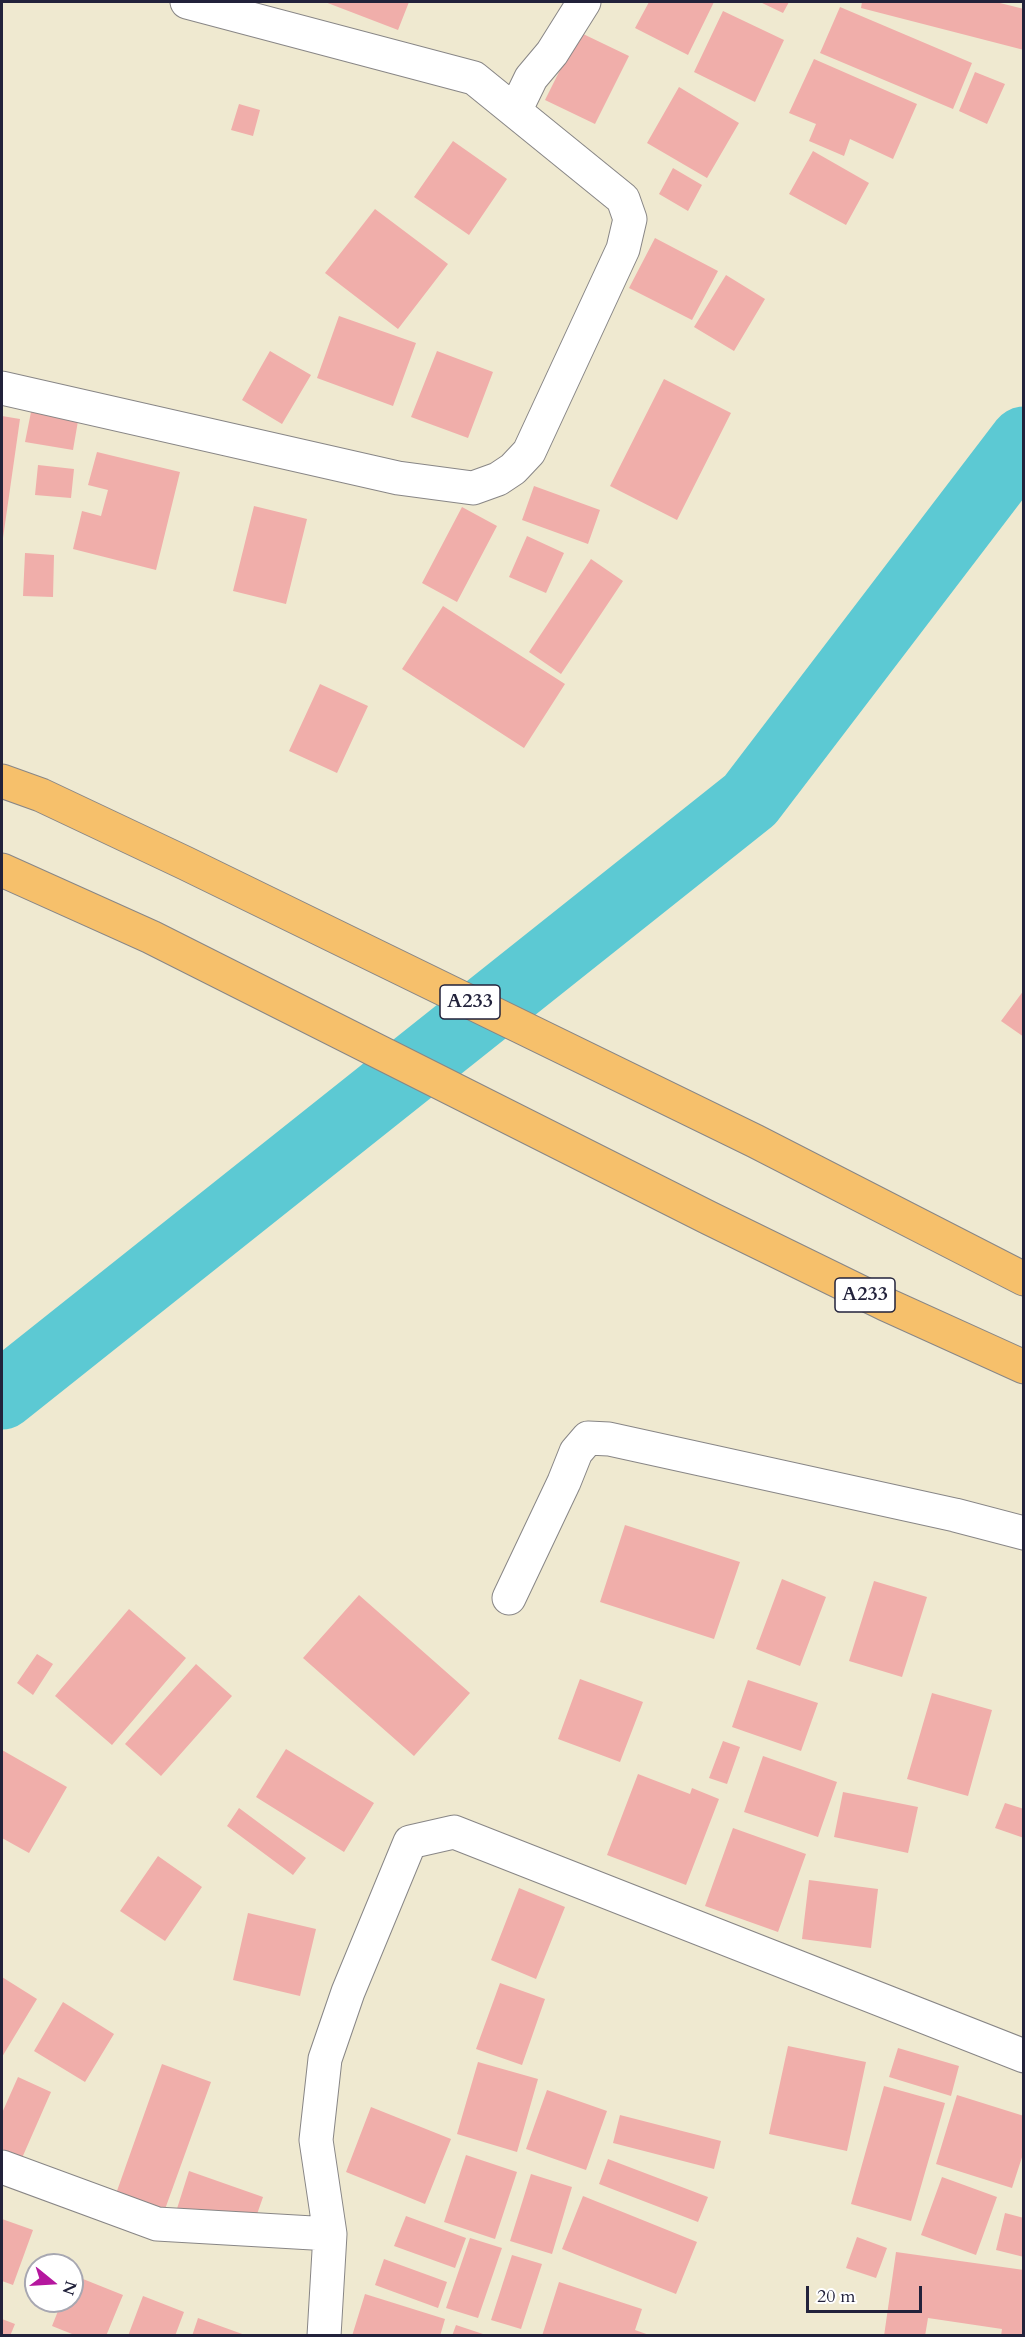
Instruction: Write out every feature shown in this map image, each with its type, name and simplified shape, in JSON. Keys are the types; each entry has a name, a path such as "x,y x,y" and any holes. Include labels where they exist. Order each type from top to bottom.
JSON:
{"highway":[{"name":"A233","path":"2,781 41,795 185,863 755,1141 1023,1279"},
{"name":"A233","path":"2,870 151,937 709,1218 885,1304 1023,1367"}],"street":[{"path":"2,388 398,478 473,488 498,480 530,452 623,249 630,219 623,199 474,78 187,2"},
{"path":"515,111 531,78 552,53 584,2"},
{"path":"509,1598 576,1452 588,1438 609,1438 955,1515 1023,1533"},
{"path":"324,2336 330,2235 316,2140 325,2059 348,1992 410,1842 454,1832 1023,2056"},
{"path":"2,2167 157,2224 330,2235"}],"building":[{"path":"325,2 409,2 398,30"},
{"path":"649,2 714,2 688,55 635,28"},
{"path":"760,2 789,2 783,13"},
{"path":"862,2 996,2 1024,9 1024,50 861,8"},
{"path":"840,7 972,63 953,109 820,53"},
{"path":"723,11 784,40 755,102 694,72"},
{"path":"579,32 629,56 595,124 545,100"},
{"path":"814,59 917,104 893,159 850,139 844,156 809,141 816,124 789,113"},
{"path":"975,72 1005,84 987,124 959,111"},
{"path":"679,87 739,123 707,178 647,143"},
{"path":"239,104 260,110 253,136 231,130"},
{"path":"453,141 507,179 469,235 414,197"},
{"path":"813,151 869,183 846,225 789,194"},
{"path":"673,168 702,185 688,211 659,194"},
{"path":"375,209 448,264 398,329 325,273"},
{"path":"655,238 718,271 692,320 629,288"},
{"path":"726,275 765,299 734,351 694,327"},
{"path":"339,316 416,343 393,406 317,378"},
{"path":"270,351 311,375 282,424 242,400"},
{"path":"437,351 493,372 468,438 411,417"},
{"path":"664,379 731,413 677,520 610,486"},
{"path":"31,412 78,421 73,450 25,442"},
{"path":"2,416 20,419 3,538 2,538"},
{"path":"97,452 180,472 156,570 73,549 82,511 101,516 108,490 88,485"},
{"path":"38,465 74,469 71,498 35,495"},
{"path":"534,486 600,510 588,544 522,520"},
{"path":"254,506 307,519 286,604 233,591"},
{"path":"462,507 497,526 457,602 422,583"},
{"path":"527,536 564,553 546,593 509,577"},
{"path":"25,553 54,555 53,597 23,596"},
{"path":"591,559 623,581 561,674 529,652"},
{"path":"443,606 565,684 524,748 402,669"},
{"path":"320,684 368,706 337,773 289,751"},
{"path":"1024,990 1024,1037 1001,1021"},
{"path":"625,1525 740,1562 714,1639 600,1602"},
{"path":"782,1579 826,1597 800,1666 756,1649"},
{"path":"874,1581 927,1597 902,1677 849,1661"},
{"path":"359,1595 470,1693 414,1756 303,1658"},
{"path":"129,1609 186,1658 112,1745 55,1696"},
{"path":"37,1654 53,1664 33,1695 17,1683"},
{"path":"196,1664 232,1696 161,1776 125,1744"},
{"path":"580,1679 643,1702 620,1762 558,1739"},
{"path":"748,1680 818,1703 801,1751 732,1727"},
{"path":"932,1693 992,1710 968,1796 907,1779"},
{"path":"723,1741 740,1747 727,1784 709,1778"},
{"path":"286,1749 374,1803 344,1852 256,1797"},
{"path":"2,1750 67,1787 29,1853 2,1838"},
{"path":"763,1756 837,1782 818,1837 744,1812"},
{"path":"638,1774 690,1794 692,1788 719,1799 686,1885 607,1855"},
{"path":"843,1792 918,1807 908,1853 834,1837"},
{"path":"1005,1803 1024,1809 1024,1838 995,1828"},
{"path":"239,1808 306,1858 293,1875 227,1826"},
{"path":"733,1828 806,1854 778,1932 705,1906"},
{"path":"158,1856 202,1887 165,1941 120,1911"},
{"path":"809,1880 878,1889 871,1948 802,1939"},
{"path":"519,1888 565,1907 536,1979 491,1960"},
{"path":"248,1913 316,1929 300,1996 233,1980"},
{"path":"2,1977 37,1999 2,2057"},
{"path":"500,1983 545,1999 522,2065 476,2049"},
{"path":"63,2002 114,2034 85,2082 34,2051"},
{"path":"788,2046 866,2062 847,2151 769,2134"},
{"path":"898,2048 959,2066 951,2096 889,2077"},
{"path":"478,2062 538,2079 517,2152 457,2134"},
{"path":"162,2064 211,2082 160,2223 112,2205"},
{"path":"18,2077 51,2092 22,2158 2,2149 2,2113"},
{"path":"884,2086 945,2103 911,2221 851,2204"},
{"path":"547,2090 607,2111 586,2170 526,2149"},
{"path":"957,2095 1024,2116 1024,2151 1012,2188 936,2164"},
{"path":"371,2107 451,2139 425,2204 346,2172"},
{"path":"620,2115 721,2141 714,2169 613,2143"},
{"path":"466,2155 517,2172 495,2239 444,2222"},
{"path":"608,2159 708,2197 698,2222 599,2184"},
{"path":"189,2171 263,2197 247,2243 174,2218"},
{"path":"531,2174 572,2187 552,2254 510,2241"},
{"path":"942,2177 997,2197 976,2255 921,2235"},
{"path":"583,2196 697,2242 676,2294 562,2249"},
{"path":"1005,2213 1024,2218 1024,2257 996,2250"},
{"path":"406,2216 466,2238 455,2268 394,2246"},
{"path":"2,2219 33,2230 13,2285 2,2281"},
{"path":"857,2237 887,2248 876,2278 846,2268"},
{"path":"470,2238 502,2248 478,2318 446,2308"},
{"path":"896,2252 1024,2270 1024,2336 1001,2336 1002,2329 928,2318 925,2336 884,2336"},
{"path":"512,2255 542,2264 521,2329 491,2320"},
{"path":"384,2259 447,2282 438,2308 375,2285"},
{"path":"84,2279 123,2295 106,2336 77,2336 52,2326 57,2313 84,2313"},
{"path":"559,2282 642,2309 635,2330 652,2336 542,2336"},
{"path":"365,2294 445,2319 440,2336 352,2336"},
{"path":"143,2296 184,2312 175,2336 128,2336"},
{"path":"198,2318 245,2335 245,2336 192,2336"},
{"path":"2,2319 15,2324 10,2336 2,2336"},
{"path":"456,2325 486,2335 486,2336 452,2336"}],"waterway":[{"path":"2,1395 750,800 1024,441"}]}
